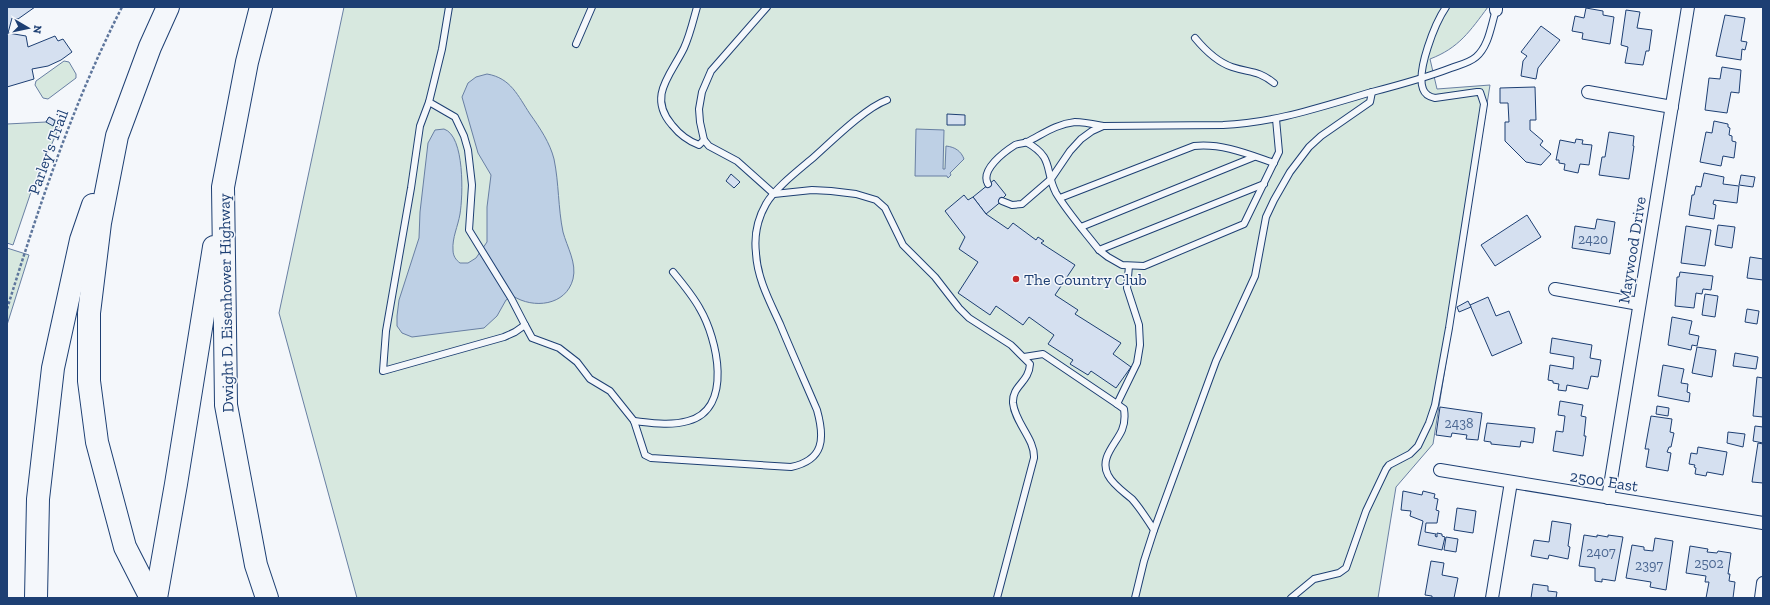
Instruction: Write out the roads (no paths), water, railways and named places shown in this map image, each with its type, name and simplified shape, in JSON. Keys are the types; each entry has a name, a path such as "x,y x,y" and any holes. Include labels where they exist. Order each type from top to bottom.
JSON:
{"highway":[{"path":"36,598 38,499 53,368 81,240 150,47 168,7"},
{"name":"Dwight D. Eisenhower Highway","path":"261,7 247,62 223,187 226,405 256,565 267,598"},
{"path":"117,136 100,223 89,313 89,381 97,442 125,548 151,598"},
{"path":"156,598 176,484 223,187"}],"street":[{"name":"Maywood Drive","path":"1608,498 1688,7"},
{"path":"1588,92 1672,107"},
{"path":"1555,289 1639,304"},
{"name":"2500 East","path":"1440,470 1763,523"},
{"path":"1492,598 1511,482"},
{"path":"1761,598 1763,583"}],"lane":[{"path":"449,7 442,49 429,102 420,126 411,188 386,330 383,371 504,337 525,325"},
{"path":"576,44 592,7"},
{"path":"697,7 684,47 665,82 661,98 665,115 678,132 693,143 699,144 704,140"},
{"path":"767,7 711,71 705,82 699,109 704,140 709,146 738,161 774,194 812,190 831,190 856,194 876,200 885,208 903,245 935,277 959,308 969,318 1011,345 1030,364 1030,372 1026,379 1015,390 1013,395 1013,404 1016,415 1032,446 1034,458 997,598"},
{"path":"1291,598 1314,579 1339,572 1346,568 1366,511 1386,469 1390,465 1410,454 1418,446 1427,428 1435,405 1449,328 1484,104 1480,92 1435,98 1429,97 1423,89 1422,79 1424,60 1431,36 1446,7"},
{"path":"988,184 986,176 990,166 1015,144 1026,142 1042,132 1064,124 1086,122 1103,126 1229,125 1276,119 1422,79 1467,62 1476,56 1484,47 1489,36 1496,8"},
{"path":"1196,38 1211,55 1222,62 1231,67 1258,73 1274,83"},
{"path":"1135,598 1144,561 1154,530 1216,361 1255,276 1266,217 1290,172 1310,147 1321,136 1370,102 1372,92"},
{"path":"429,102 455,117 464,136 468,150 472,185 470,230 511,298 532,338 559,348 577,362 590,379 610,391 634,421 638,429 640,442 645,455 651,458 791,467 805,464 816,454 821,440 821,425 817,410 768,296 756,255 755,239 757,227 766,203 774,194 823,148 874,106 887,100"},
{"path":"1026,142 1034,147 1044,157 1048,163 1056,192 1099,250 1115,261 1128,266 1150,265 1244,224 1279,152 1276,119"},
{"path":"1002,201 1015,206 1022,204 1052,179 1070,151 1081,139 1092,131 1103,126"},
{"path":"1060,198 1194,146 1217,146 1274,163"},
{"path":"1081,227 1254,157"},
{"path":"1099,250 1264,184"},
{"path":"1117,404 1137,363 1140,345 1139,325 1127,288 1128,266"},
{"path":"634,421 674,424 690,421 701,415 710,406 716,391 718,376 714,343 700,309 673,272"},
{"path":"1024,357 1042,354 1124,409 1125,419 1122,430 1105,461 1107,474 1133,500 1154,530"}],"water":[{"path":"487,74 502,79 513,89 541,130 550,147 556,168 563,232 573,261 573,279 569,288 556,300 530,303 513,296 506,300 497,316 484,328 412,337 402,333 397,326 397,316 399,300 419,238 420,212 428,143 435,130 444,129 451,134 456,143 461,167 462,194 460,214 453,241 454,256 460,263 468,263 476,258 487,242 487,207 491,175 478,153 462,97 468,83 476,77"},
{"path":"916,129 944,130 943,169 945,169 946,146 955,148 961,154 964,159 950,173 951,175 948,178 947,176 915,176"}],"place":[{"name":"The Country Club","path":"1016,279"}]}
